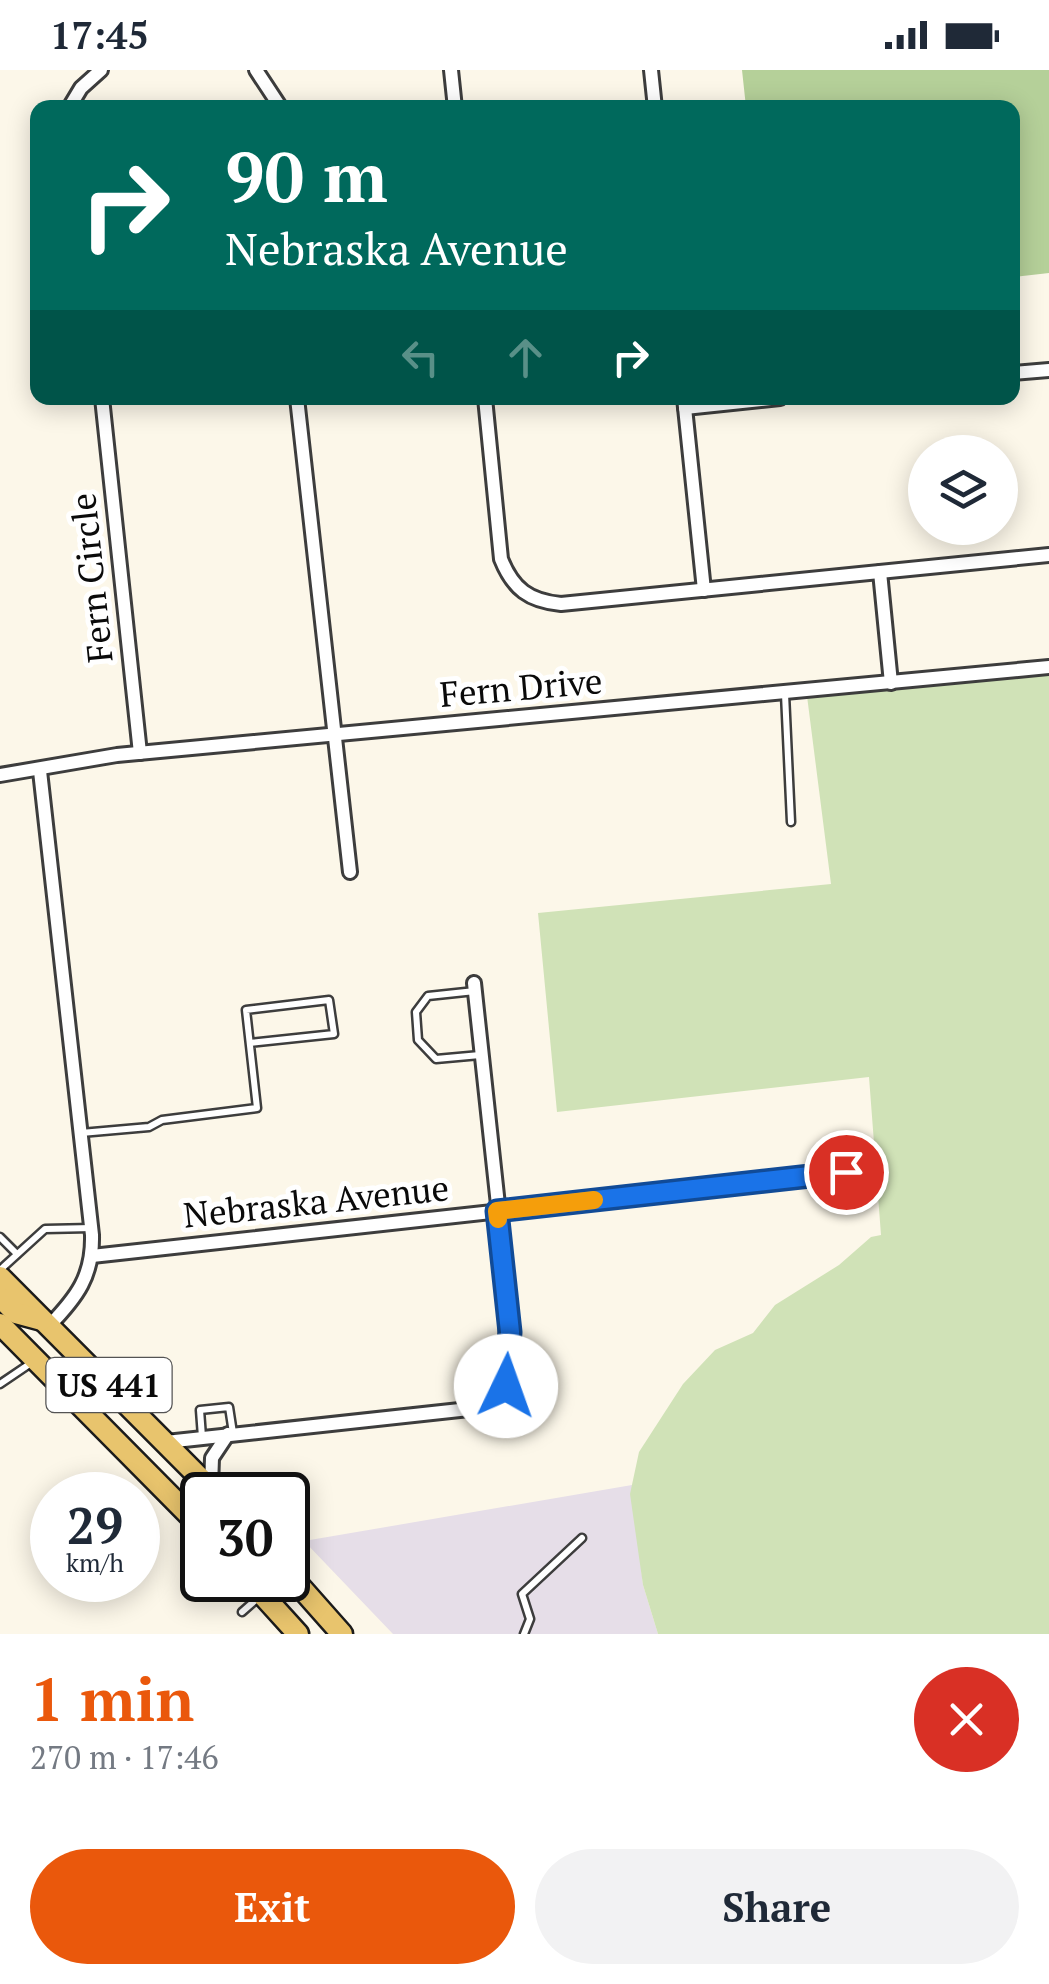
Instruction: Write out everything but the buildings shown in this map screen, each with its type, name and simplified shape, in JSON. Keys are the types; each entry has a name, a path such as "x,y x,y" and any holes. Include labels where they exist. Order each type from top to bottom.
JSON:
{"main road":[{"name":"US 441","path":"0,1274 195,1472"},
{"path":"0,1297 16,1314 47,1323"},
{"name":"US 441","path":"0,1324 180,1505"},
{"path":"108,1431 136,1441 166,1442"},
{"path":"310,1599 340,1634"},
{"path":"268,1602 292,1632 314,1624 340,1634"}],"street":[{"path":"76,100 100,70"},
{"path":"256,70 276,100"},
{"path":"452,70 454,100"},
{"path":"651,70 654,100"},
{"path":"1020,373 1049,370"},
{"name":"Fern Circle","path":"103,405 140,753"},
{"path":"299,405 332,736 350,872"},
{"path":"485,405 502,560 509,578 523,594 560,604 1049,555"},
{"path":"685,405 704,590"},
{"path":"880,572 890,684"},
{"name":"Fern Drive","path":"0,775 140,753 1049,667"},
{"path":"40,770 92,1228 92,1256 82,1288 47,1323"},
{"path":"166,1442 469,1409 501,1393 510,1375 510,1332 474,987"},
{"name":"Nebraska Avenue","path":"92,1256 846,1172"},
{"path":"213,1472 212,1458 230,1434"}],"lane":[{"path":"785,694 791,822"},
{"path":"474,987 428,996 416,1012 418,1040 436,1060 481,1055"},
{"path":"80,1133 149,1127 162,1120 257,1108 246,1010 329,1000 334,1034 250,1044"},
{"path":"0,1274 45,1229 92,1228"},
{"path":"0,1238 17,1254"},
{"path":"0,1384 36,1360"},
{"path":"202,1438 200,1410 229,1407 230,1434"},
{"path":"524,1634 530,1620 522,1594 582,1538"},
{"path":"242,1612 248,1602"}],"shaded area":[{"path":"632,1485 643,1585 658,1634 393,1634 310,1547 310,1540"}],"green space":[{"path":"742,70 1049,70 1049,273 1020,276 1020,100 745,100"},
{"path":"1049,669 1049,1634 658,1634 643,1585 630,1494 639,1452 683,1384 715,1350 753,1333 775,1305 839,1265 871,1237 881,1235 869,1077 557,1112 538,913 831,884 807,696"}],"slow traffic":[{"path":"498,1219 497,1211 594,1200"}],"route":[{"path":"506,1386 510,1375 510,1332 497,1211 846,1172"}]}
